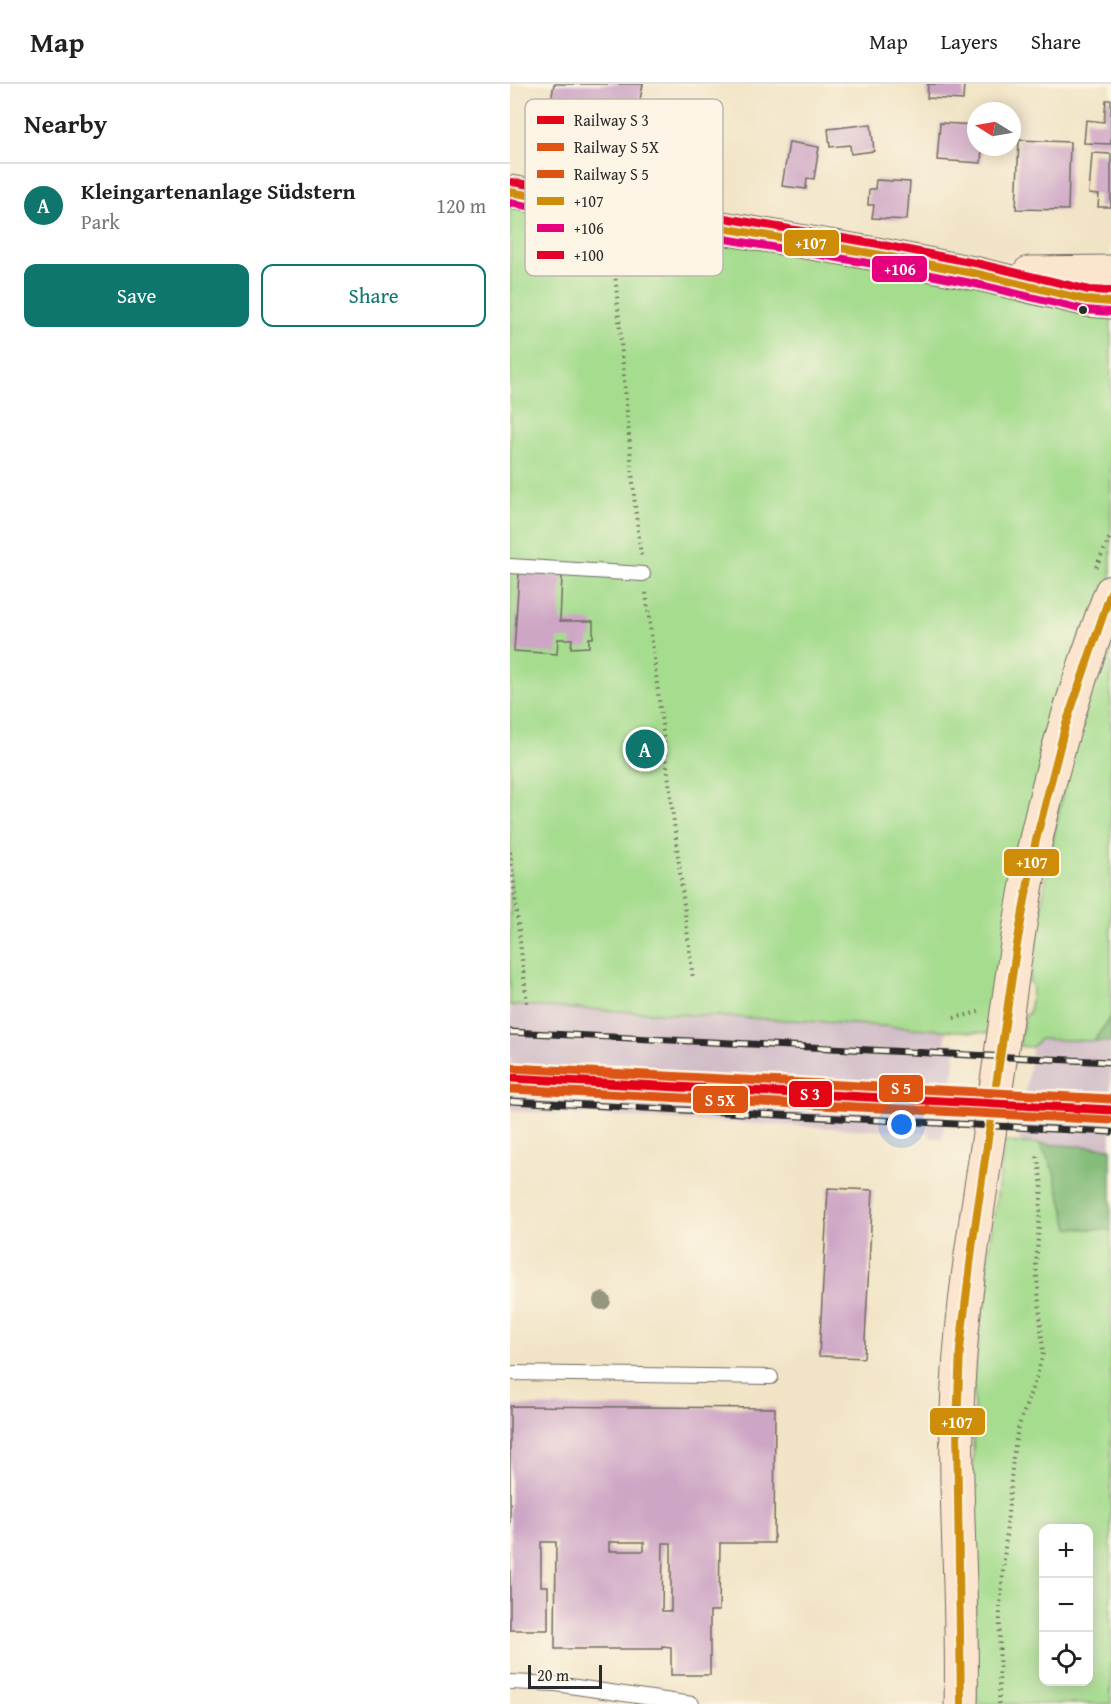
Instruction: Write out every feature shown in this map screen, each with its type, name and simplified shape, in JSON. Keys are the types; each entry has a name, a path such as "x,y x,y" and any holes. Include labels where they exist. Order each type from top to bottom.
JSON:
{"main road":[{"path":"510,192 525,195"},
{"path":"723,228 876,254 978,274 1087,300 1111,302"},
{"path":"978,274 1111,272"},
{"path":"961,1704 956,1442 962,1330 971,1262 1024,909 1042,812 1061,738 1085,660 1111,592"}],"lane":[{"path":"510,566 644,574"},
{"path":"510,1373 771,1377"},
{"path":"510,1682 556,1684 692,1704"}],"path":[{"path":"615,276 635,506 693,979"},
{"path":"510,852 527,1003"},
{"path":"954,1018 985,1010"},
{"path":"999,1704 1000,1605 1012,1457 1018,1428 1043,1353 1036,1264 1042,1185 1037,1155"}],"shaded area":[{"path":"510,1005 947,1029 945,1043 958,1044 942,1139 930,1138 930,1133 510,1111"},
{"path":"1040,1039 1111,1042 1111,1148 1019,1143 1032,1047"}],"green space":[{"path":"510,192 525,195 525,276 723,276 723,231 1111,302 1111,592 1004,1034 510,1005"},
{"path":"1111,641 1111,1016 1094,1041 1040,1039 1032,1047 1019,1046 1024,1017 1029,1013 1033,986 1029,982 1043,895 1069,766 1081,723"},
{"path":"1111,1016 1111,1042 1094,1041"},
{"path":"1005,1142 1040,1144 1053,1169 1069,1228 1111,1230 1111,1704 976,1704 974,1375 987,1261"},
{"path":"1040,1144 1111,1148 1111,1230 1069,1228 1053,1169"}],"building":[{"path":"554,84 643,84 640,99 551,99"},
{"path":"928,84 964,84 963,100 927,98"},
{"path":"1106,100 1111,100 1111,144 1084,143 1086,120 1104,122"},
{"path":"940,123 967,124 967,156 981,156 981,163 937,160"},
{"path":"871,124 874,151 851,154 850,145 830,147 828,129"},
{"path":"1021,140 1070,142 1068,210 1016,209"},
{"path":"789,142 819,147 814,179 807,178 806,189 782,186"},
{"path":"1092,153 1111,154 1111,207 1098,207 1099,195 1089,194"},
{"path":"876,180 910,182 907,220 872,218 874,205 868,205 869,189 875,189"},
{"path":"519,573 562,576 560,621 593,621 593,638 589,638 589,647 571,648 572,639 558,639 557,654 514,651"},
{"path":"828,1188 873,1190 864,1358 819,1356"},
{"path":"510,1406 775,1408 774,1543 720,1543 719,1611 710,1611 710,1675 671,1675 671,1647 662,1646 662,1649 555,1649 556,1542 541,1542 541,1586 548,1586 548,1630 510,1630","holes":["609,1542 644,1542 644,1551 609,1551","663,1543 671,1543 671,1611 662,1611"]}],"railway":[{"path":"510,1032 1111,1062"},
{"path":"510,1101 1111,1132"}],"transit line":[{"name":"+100","path":"512,182 525,184"},
{"name":"+107","path":"510,192 525,195"},
{"name":"+106","path":"510,203 525,206"},
{"name":"+100","path":"723,218 980,264 1089,290 1111,291"},
{"name":"+107","path":"723,228 876,254 978,274 1087,300 1111,302"},
{"name":"+106","path":"723,239 874,264 976,284 1085,310 1110,312"},
{"name":"+107","path":"961,1704 957,1426 960,1349 973,1240 1016,950 1035,844 1065,727 1111,592"},
{"path":"511,1068 1111,1099"},
{"path":"510,1078 1111,1110"},
{"path":"510,1089 1110,1120"}],"place":[{"name":"Kleingartenanlage Südstern","path":"645,749"}]}
